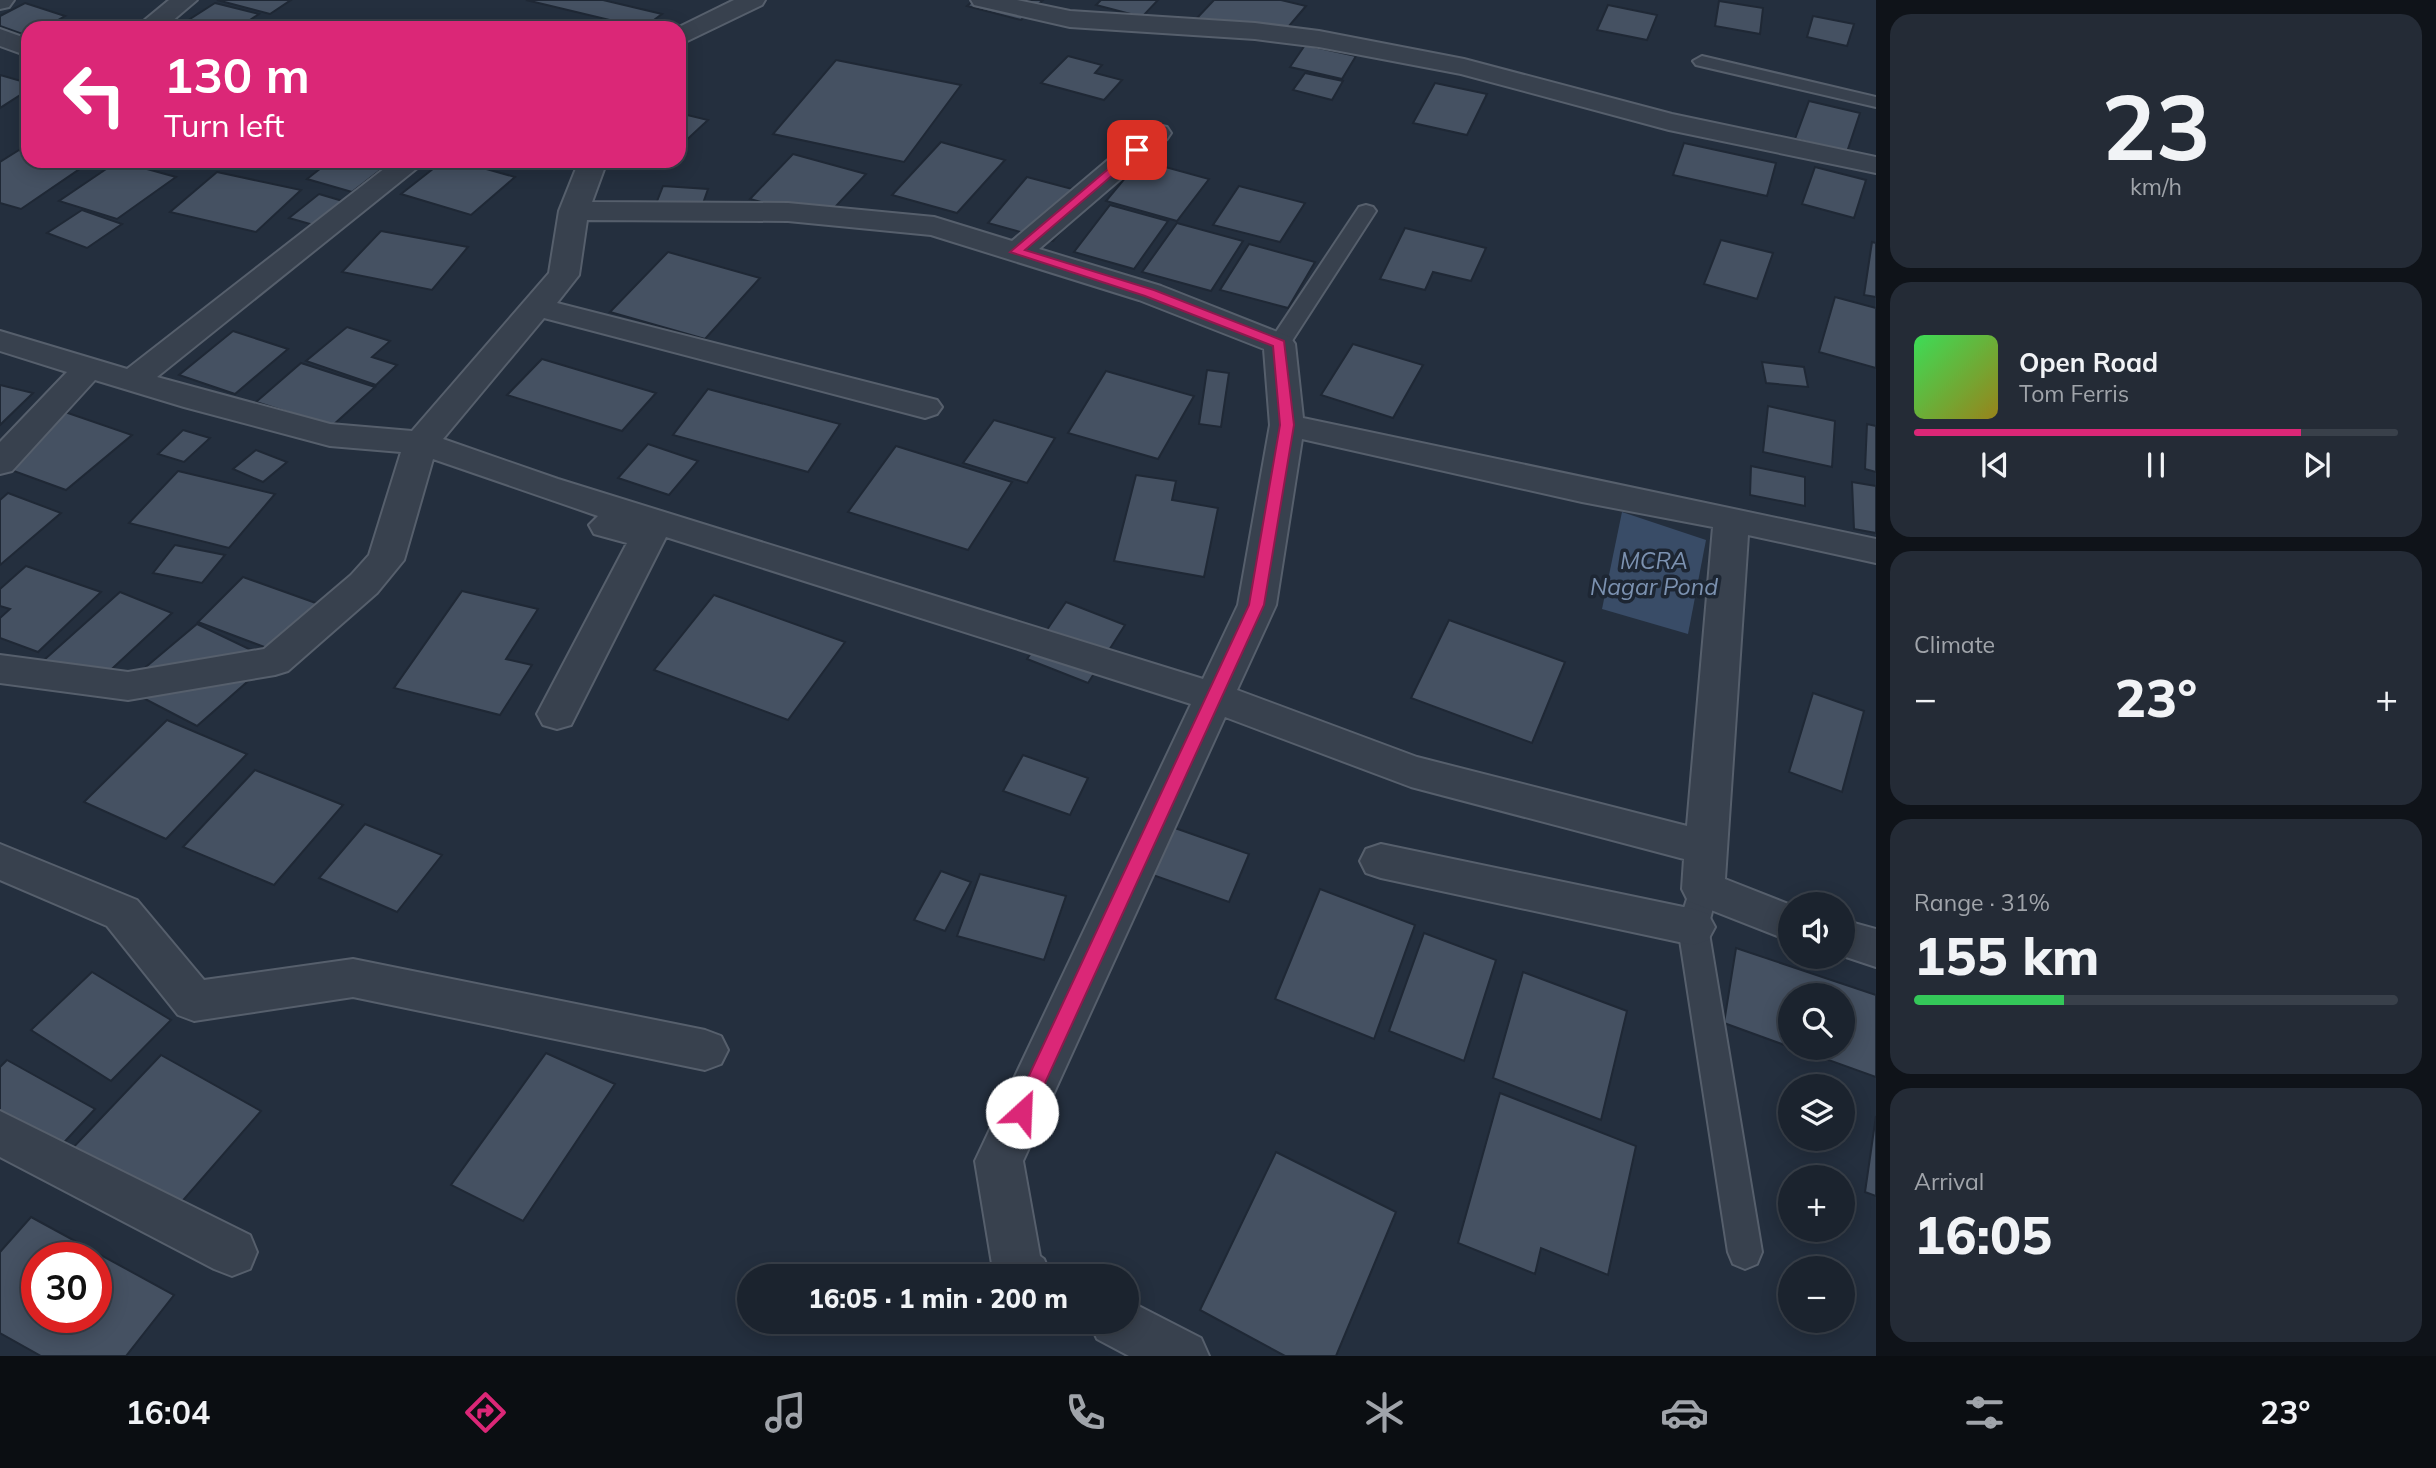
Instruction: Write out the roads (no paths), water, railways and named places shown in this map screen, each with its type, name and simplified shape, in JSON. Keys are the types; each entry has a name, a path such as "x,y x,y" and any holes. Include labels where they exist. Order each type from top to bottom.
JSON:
{"street":[{"path":"157,21 185,0"},
{"path":"686,34 753,0"},
{"path":"983,0 1070,19 1255,31 1319,39 1464,67 1669,122 1876,165"},
{"path":"0,37 21,45"},
{"path":"1017,252 1157,133"},
{"path":"133,380 403,168"},
{"path":"0,668 128,686 275,661 364,584 386,560 417,457 564,275 574,211 590,168"},
{"path":"574,211 788,212 934,226 1150,293 1279,344 1287,425 1257,605 999,1161 1016,1264"},
{"path":"530,315 678,364"},
{"path":"530,315 925,407"},
{"path":"0,341 330,435 547,487 1214,697 1411,771 1707,848"},
{"path":"0,463 89,367"},
{"path":"1287,425 1876,551"},
{"path":"417,457 648,537 557,714"},
{"path":"1698,908 1707,848 1717,678 1731,519"},
{"path":"0,861 122,913 194,1001 353,978 705,1050"},
{"path":"1381,861 1778,921"},
{"path":"1855,942 1876,948"},
{"path":"0,1133 232,1252"},
{"path":"1139,1333 1183,1356"}],"lane":[{"path":"1702,61 1876,102"},
{"path":"1279,344 1366,211"},
{"path":"1698,908 1745,1252"}],"water":[{"name":"MCRA Nagar Pond","path":"1622,512 1706,540 1688,634 1602,609"}]}
